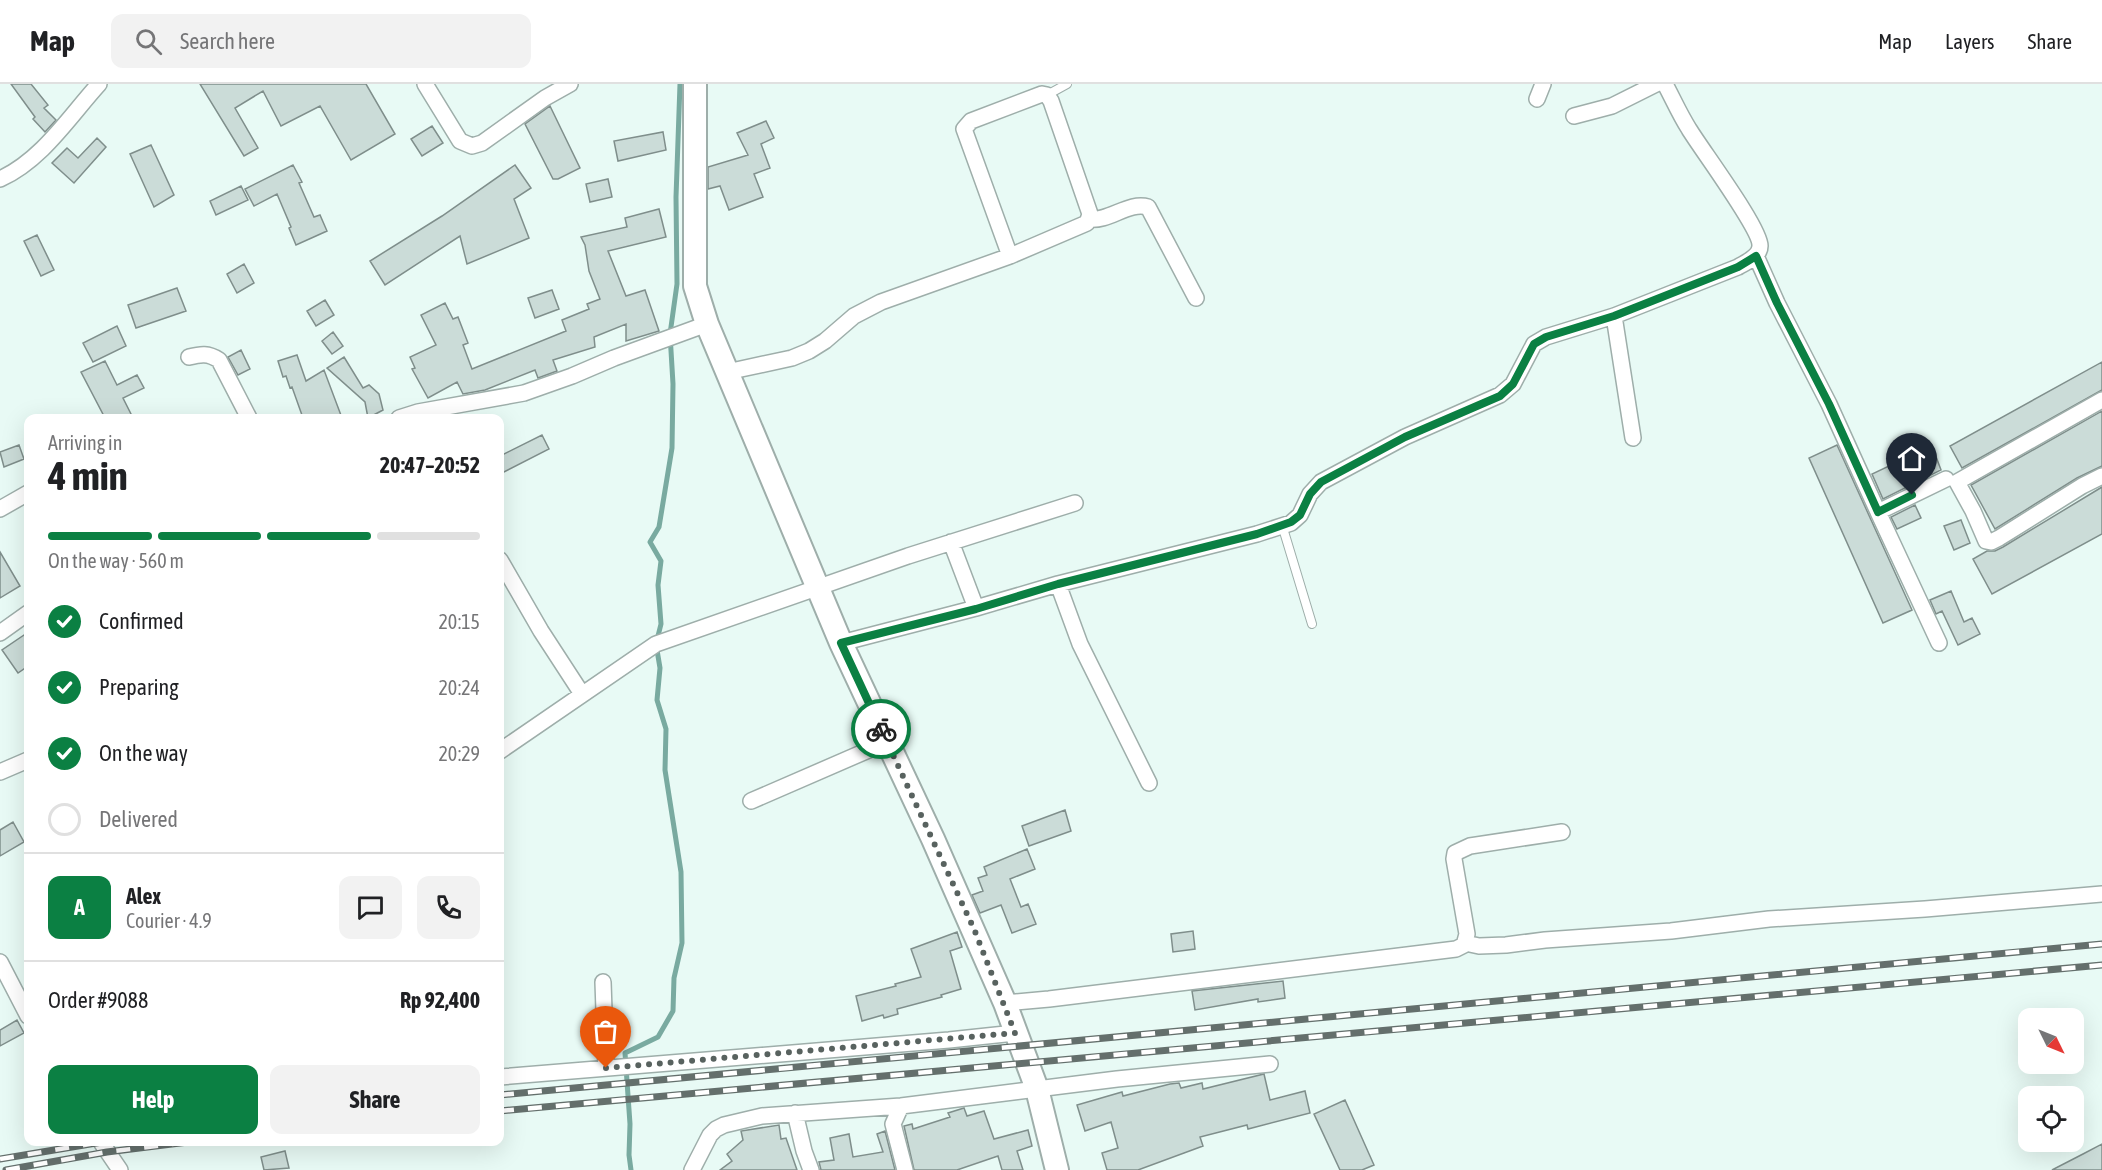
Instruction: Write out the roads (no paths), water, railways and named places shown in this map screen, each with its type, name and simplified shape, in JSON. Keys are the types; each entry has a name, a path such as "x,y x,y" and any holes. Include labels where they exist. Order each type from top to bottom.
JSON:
{"street":[{"path":"0,179 15,171 39,151 99,84"},
{"path":"425,84 460,141 472,146 482,143 545,98 570,84"},
{"path":"695,84 696,286 706,324 841,643 933,839 1005,1003 1037,1089 1057,1170"},
{"path":"1536,99 1543,84"},
{"path":"1574,116 1612,106 1656,84"},
{"path":"841,643 976,609 1058,584 1250,535 1291,522 1300,515 1315,488 1329,477 1405,437 1500,396 1513,384 1534,344 1546,337 1614,316 1738,267 1756,256 1760,246 1758,234 1687,126 1665,84"},
{"path":"1010,256 964,129 971,122 1042,94 1047,95 1051,101 1089,219"},
{"path":"727,372 809,351 825,342 854,316 881,302 1010,256 1081,227 1089,219 1103,218 1138,207 1148,207 1196,298"},
{"path":"1756,256 1777,303 1829,404 1939,643"},
{"path":"1614,316 1633,438"},
{"path":"412,414 524,393 706,324"},
{"path":"189,357 202,354 211,355 219,360 247,414"},
{"path":"2102,400 1957,482 1986,541 1991,542 2102,476"},
{"path":"1878,512 1946,479"},
{"path":"0,509 24,495"},
{"path":"504,748 656,644 951,542 1074,503"},
{"path":"951,542 976,609"},
{"path":"504,567 541,631 582,694"},
{"path":"1058,584 1080,644 1149,783"},
{"path":"0,633 24,616"},
{"path":"751,801 887,742"},
{"path":"0,772 24,762"},
{"path":"1005,1003 1456,949 1465,943 1467,934 1455,854 1470,846 1562,832"},
{"path":"1465,943 1479,946 1506,945 1671,931 1768,919 2102,894"},
{"path":"0,962 24,1008"},
{"path":"603,982 610,1068"},
{"path":"504,1077 1015,1033"},
{"path":"692,1170 710,1135 716,1129 762,1116 901,1106 1117,1078 1270,1064"},
{"path":"901,1106 893,1124 904,1170"},
{"path":"795,1113 811,1170"},
{"path":"103,1146 120,1170"}],"lane":[{"path":"1047,95 1067,84"},
{"path":"1282,525 1312,624"}],"waterway":[{"path":"631,1170 625,1053 658,1037 673,1011 674,978 682,943 681,872 665,770 666,729 657,700 660,668 656,644 661,624 658,585 661,561 650,542 659,527 672,448 673,384 670,334 677,284 676,197 680,84"}],"railway":[{"path":"504,1095 2102,944"},
{"path":"504,1111 2102,965"},
{"path":"0,1159 78,1146"},
{"path":"6,1170 156,1146"}]}
